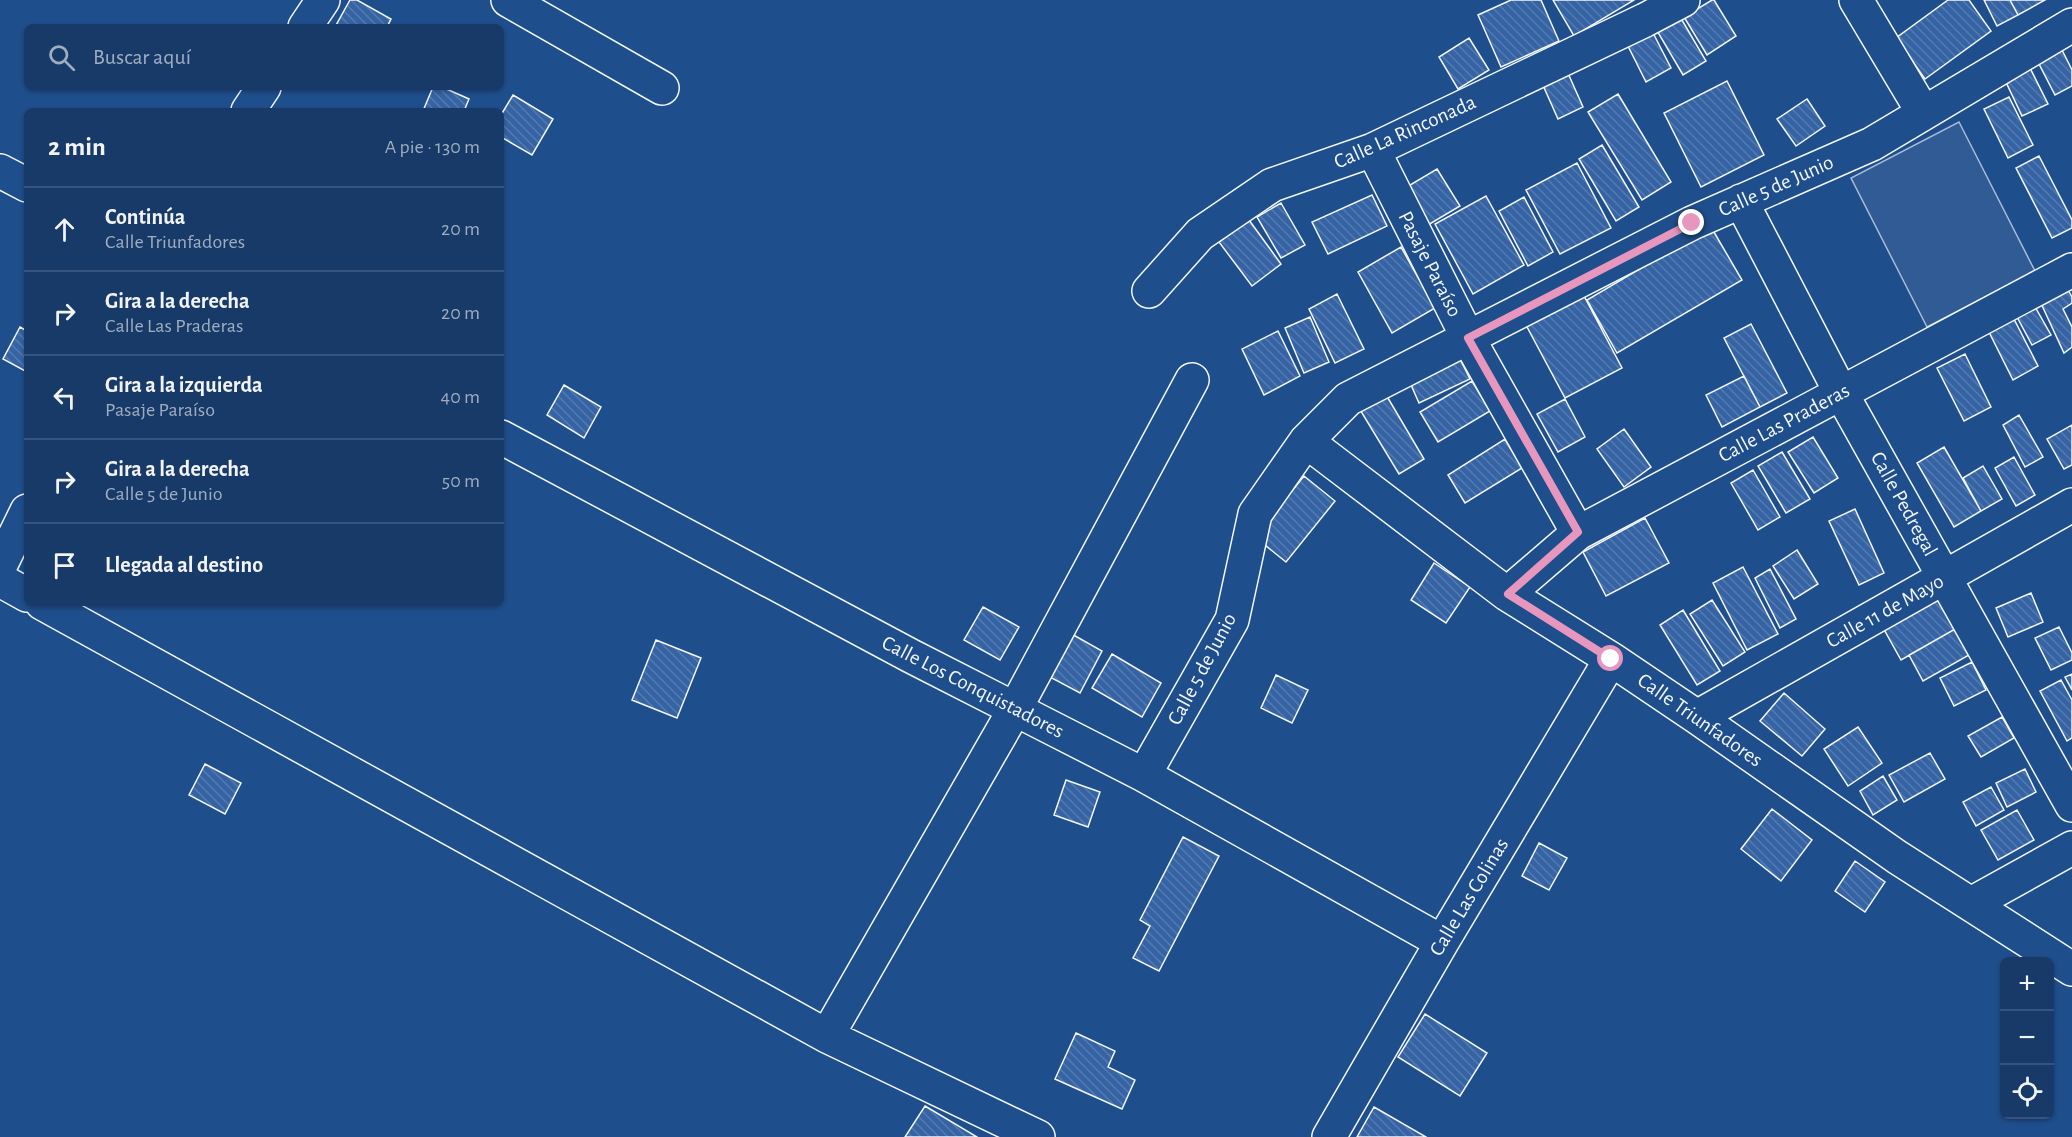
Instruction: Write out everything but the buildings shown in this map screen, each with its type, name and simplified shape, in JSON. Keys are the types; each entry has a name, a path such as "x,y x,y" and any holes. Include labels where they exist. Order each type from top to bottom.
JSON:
{"street":[{"path":"307,24 323,0"},
{"path":"508,0 662,88"},
{"name":"Calle La Rinconada","path":"1149,291 1200,234 1272,185 1373,150 1683,0"},
{"path":"1856,0 1923,112"},
{"name":"Calle 5 de Junio","path":"1144,775 1232,620 1255,514 1306,441 1347,399 1692,223 1872,144 2072,25"},
{"path":"250,108 262,90"},
{"name":"Pasaje Paraíso","path":"1373,150 1468,338 1578,532"},
{"path":"0,171 24,183"},
{"name":"Calle Pedregal","path":"1740,201 1841,393 2072,805"},
{"name":"Calle Las Praderas","path":"1508,594 1578,532 2072,270"},
{"path":"827,1036 1015,709 1192,380"},
{"name":"Calle Los Conquistadores","path":"504,439 911,656 1144,775 1442,942"},
{"name":"Calle Triunfadores","path":"1306,441 1508,594 1697,717 1897,857 2072,969"},
{"name":"Calle 11 de Mayo","path":"1697,717 2072,505"},
{"path":"0,566 24,516"},
{"path":"0,580 24,593"},
{"path":"47,606 827,1036 1038,1137"},
{"name":"Calle Las Colinas","path":"1329,1137 1611,659"},
{"path":"1971,904 2072,848"}],"shaded area":[{"path":"1959,122 2035,271 1927,327 1851,178"}],"route":[{"path":"1611,659 1508,594 1578,532 1468,338 1692,223"}]}
